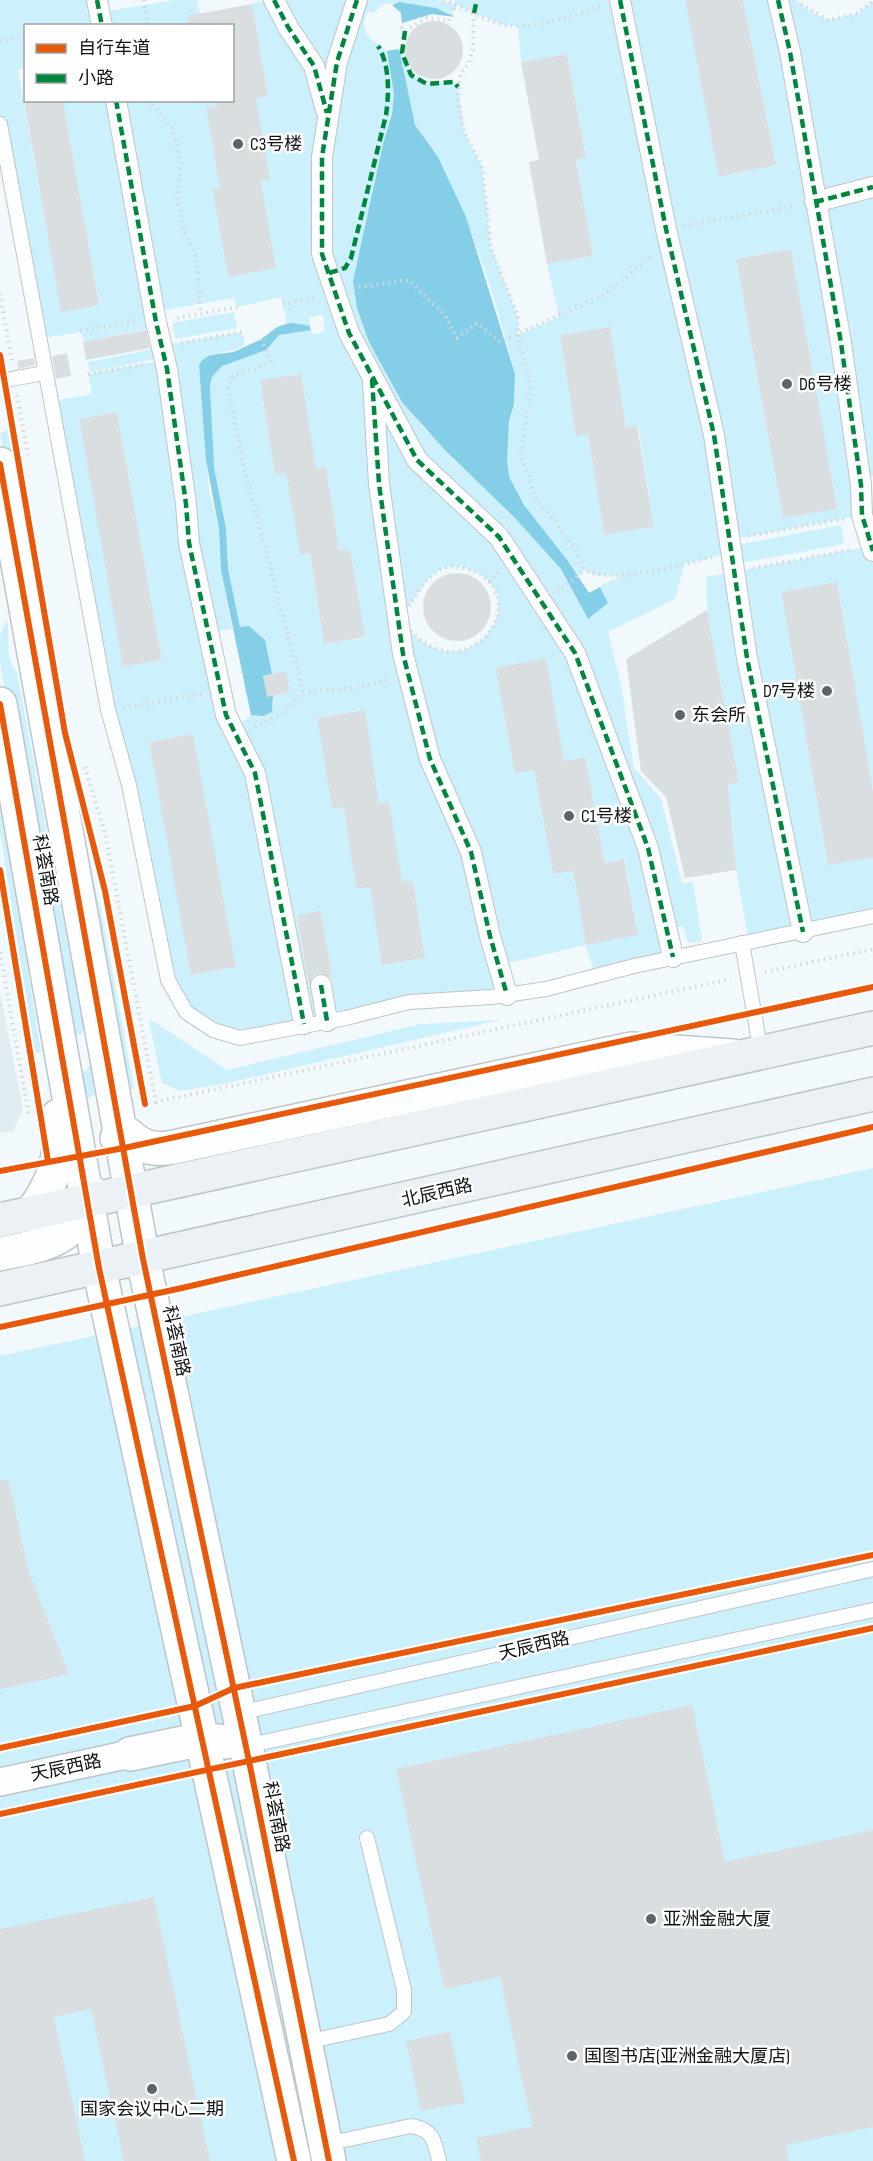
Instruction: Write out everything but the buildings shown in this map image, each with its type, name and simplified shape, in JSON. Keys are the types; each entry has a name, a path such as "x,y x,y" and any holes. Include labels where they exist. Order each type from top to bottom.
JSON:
{"main road":[{"path":"15,1217 873,1028"},
{"name":"北辰西路","path":"0,1289 143,1259 873,1094"}],"street":[{"path":"97,0 102,24"},
{"path":"274,0 288,27 314,66 328,118"},
{"path":"357,0 337,62 322,157 322,254 349,333 417,460 500,537 575,653 648,848 673,957"},
{"path":"778,0 790,52 841,343 861,485 862,515 872,548"},
{"path":"614,2 714,435 747,658 803,932"},
{"path":"116,102 155,320 168,352 189,543 226,715 255,773 304,1024"},
{"path":"815,202 873,187"},
{"path":"372,376 379,484 408,670 430,759 471,852 490,936 507,995"},
{"name":"科荟南路","path":"14,462 104,1036 143,1259 246,1746 328,2153"},
{"name":"科荟南路","path":"0,704 107,1309"},
{"path":"15,1217 43,1198 60,1150 61,1132 21,891 22,829"},
{"path":"321,985 327,1021"},
{"path":"60,1044 72,1053 84,1053 93,1048 104,1036"},
{"path":"0,1254 43,1244 65,1234 81,1219 110,1162 120,1128 146,1148 157,1150 632,1049 753,1055"},
{"path":"107,1309 114,1235 127,1215 153,1200 214,1175"},
{"name":"科荟南路","path":"107,1309 107,1304 294,2161"},
{"name":"天辰西路","path":"0,1782 203,1738 239,1713"},
{"name":"天辰西路","path":"203,1738 246,1746"}],"lane":[{"path":"0,124 44,373 108,710 129,785 168,980 186,1012 213,1030 240,1038 409,1002 507,995 576,983 673,957 873,916"},
{"path":"0,381 44,373"},
{"path":"742,943 748,976 753,1055"},
{"name":"天辰西路","path":"239,1713 873,1569"},
{"name":"天辰西路","path":"246,1746 873,1610"},
{"path":"306,2042 389,2024 404,2012 404,1990 367,1838"},
{"path":"328,2153 411,2126 424,2128 434,2139 439,2161"}],"path":[{"path":"144,0 148,24"},
{"path":"444,0 503,25 518,27 579,15 614,2"},
{"path":"796,0 811,12 828,20 858,13 873,1"},
{"path":"401,27 405,31 427,18 449,21 457,5"},
{"path":"474,13 473,48 469,63 460,75 458,100 464,132 482,166 491,248 518,317 518,335 531,387 521,455 536,497 572,544 585,570 596,575 622,576 732,555 862,515"},
{"path":"0,41 24,36"},
{"path":"150,102 172,128 181,163 177,198 185,233 196,257 201,314"},
{"path":"282,304 409,280 445,315 457,338 477,323 500,342 602,296 668,236 815,202"},
{"path":"0,294 9,339"},
{"path":"80,331 237,307"},
{"path":"88,374 242,332"},
{"path":"261,339 271,361 256,370 234,375 228,388 243,464 303,692"},
{"path":"14,379 14,462"},
{"path":"732,555 872,548"},
{"path":"451,566 475,571 489,582 499,602 497,620 491,633 480,644 452,651 436,649 416,639 398,616 408,609 428,577 437,570 451,566"},
{"path":"543,603 585,570"},
{"path":"248,729 265,724 282,714 303,692 357,688 388,681 408,670"},
{"path":"108,710 221,690"},
{"path":"83,762 105,833 156,1102 873,949"},
{"path":"0,952 31,1127"}],"shaded area":[{"path":"0,0 97,0 102,24 24,24 24,68 18,70 61,311 99,305 63,102 116,102 156,327 84,342 81,332 38,339 0,124"},
{"path":"175,0 197,0 203,24 111,24 108,11"},
{"path":"266,0 438,0 454,4 454,0 688,0 685,1 720,177 776,165 743,0 796,0 811,12 828,20 858,13 873,1 873,476 861,485 863,505 873,510 873,791 837,582 781,592 828,865 873,858 873,916 749,942 736,870 728,786 739,781 707,610 706,577 871,546 861,515 730,540 731,553 684,564 675,599 608,632 621,685 634,768 661,799 682,883 693,882 702,941 688,943 683,926 667,931 673,957 595,977 586,945 499,965 507,995 458,998 240,1038 186,1012 168,979 52,401 92,394 88,374 164,360 160,346 242,332 245,344 233,350 208,356 199,365 209,490 219,529 221,570 232,629 209,632 234,730 251,715 263,716 274,706 273,696 290,692 286,672 272,674 265,640 240,630 228,569 226,529 214,467 210,386 212,377 222,366 266,350 279,335 311,330 312,334 325,332 323,315 309,317 310,326 287,324 281,297 237,307 234,298 164,310 125,102 216,102 217,106 206,109 220,188 212,190 228,276 276,268 261,181 269,180 256,99 268,96 252,4","holes":["399,2 436,8 451,14 457,5 503,25 518,27 521,62 567,54 586,157 576,160 593,256 547,264 559,317 518,335 518,317 491,248 482,166 464,132 458,87 454,82 427,84 411,75 402,48 399,49 412,115 417,129 438,158 461,209 482,262 514,372 515,399 505,454 510,480 524,506 577,577 585,570 596,575 621,576 600,586 608,603 588,619 561,569 515,518 421,425 357,308 353,281 383,144 392,114 394,94 387,51 368,36 364,26 368,11 373,13 384,4","791,249 836,509 783,518 736,259","610,327 626,427 638,426 654,527 604,535 588,434 576,435 560,335","300,374 316,468 326,466 339,550 350,549 364,638 324,644 310,553 300,554 286,473 275,475 260,381","117,412 162,660 124,667 79,419","451,566 481,575 496,592 498,612 489,632 472,646 450,652 424,643 398,616 406,609 426,581 440,570","546,659 564,761 585,757 605,863 625,860 638,935 586,944 573,871 553,874 534,770 515,773 495,668","364,710 379,803 402,881 413,882 425,958 383,965 370,887 356,888 344,807 332,809 317,718","193,734 235,967 192,975 149,742","321,912 333,983 309,987 297,916"]},
{"path":"234,312 237,328 176,339 172,323"},
{"path":"159,348 161,358 90,372 88,362"},
{"path":"8,430 57,715 75,807 100,906 134,1088 127,1090 56,751 0,433"},
{"path":"841,525 844,544 741,563 737,545"},
{"path":"7,620 10,660 17,672 84,1030 80,1035 73,1035 63,1006 0,663 0,634"},
{"path":"0,793 41,1052 35,1053 0,831"},
{"path":"0,992 23,1109 13,1131 0,1133"},
{"path":"500,1020 228,1083 180,1091 162,1083 149,1021 153,1021 227,1070 421,1024"},
{"path":"90,1065 95,1094 87,1100 82,1097 80,1071 86,1071"},
{"path":"873,1168 873,2161 0,2161 0,1356"}],"water":[{"path":"399,2 436,8 455,17 432,14 402,23 401,13 392,5"},
{"path":"399,49 415,125 438,157 466,217 515,374 514,404 509,422 507,459 509,477 524,505 567,560 589,593 600,587 608,603 588,619 561,569 515,518 444,449 402,402 369,342 357,308 353,281 383,144 392,114 394,94 387,51"},
{"path":"285,324 310,326 311,330 279,335 266,350 222,366 212,377 210,386 214,467 226,529 228,569 240,627 249,626 265,640 272,674 263,676 273,696 272,712 263,716 251,715 221,570 219,529 206,460 199,365 207,357 238,350"}],"marked path":[{"path":"97,0 102,24"},
{"path":"274,0 288,27 314,66 327,113"},
{"path":"357,0 337,62 322,157 322,254 349,333 417,460 499,537 575,653 648,848 673,957"},
{"path":"474,13 477,0"},
{"path":"620,0 666,229 714,435 747,658 803,932"},
{"path":"778,0 790,52 841,343 861,485 862,515 873,551"},
{"path":"405,31 402,53 411,75 427,84 454,82 458,87"},
{"path":"329,273 345,268 351,258 386,115 387,71 378,46"},
{"path":"116,102 156,322 167,369 186,504 189,543 226,715 255,773 304,1024"},
{"path":"815,202 873,187"},
{"path":"372,379 379,484 403,654 430,759 471,852 490,936 507,995"},
{"path":"321,985 327,1021"}],"cycle path":[{"path":"0,355 65,733 105,891 145,1104"},
{"path":"0,464 143,1259 249,1761 329,2161"},
{"path":"0,704 99,1268 294,2161"},
{"path":"0,870 48,1161"},
{"path":"0,1171 124,1148 873,987"},
{"path":"0,1327 182,1288 873,1127"},
{"path":"0,1748 195,1706 234,1688 873,1555"},
{"path":"0,1814 873,1628"}],"place":[{"name":"C3号楼","path":"238,144"},
{"name":"D6号楼","path":"787,384"},
{"name":"D7号楼","path":"827,691"},
{"name":"东会所","path":"680,715"},
{"name":"C1号楼","path":"569,816"},
{"name":"亚洲金融大厦","path":"651,1919"},
{"name":"国图书店(亚洲金融大厦店)","path":"572,2056"},
{"name":"国家会议中心二期","path":"152,2089"}]}
